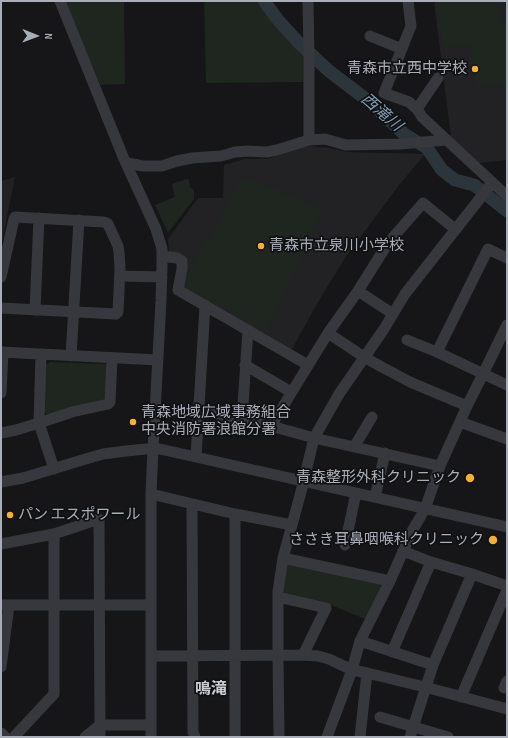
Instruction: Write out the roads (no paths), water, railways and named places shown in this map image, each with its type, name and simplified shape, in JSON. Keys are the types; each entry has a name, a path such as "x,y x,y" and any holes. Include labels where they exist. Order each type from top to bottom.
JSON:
{"street":[{"path":"60,1 126,161 156,229 162,256 153,449 150,605 151,737"},
{"path":"308,1 310,140"},
{"path":"408,1 411,26 384,93 409,102 417,109 422,118 447,140 487,191 507,196"},
{"path":"370,36 402,49"},
{"path":"417,109 438,78"},
{"path":"126,161 143,166 162,166 177,160 221,156 235,152 267,152 310,140 325,139 346,145 416,143 447,140"},
{"path":"279,737 278,592 283,558 314,438 339,394 412,283 487,191"},
{"path":"271,426 328,332 358,291 388,243 423,203 455,229"},
{"path":"1,277 14,219 16,217 104,222 108,224 119,252 120,276 118,312 116,314 1,308"},
{"path":"35,310 40,218"},
{"path":"71,356 79,220"},
{"path":"437,352 488,249 507,258"},
{"path":"162,256 177,258 182,261 178,290 308,365"},
{"path":"120,276 162,277"},
{"path":"358,291 393,314"},
{"path":"196,457 205,305"},
{"path":"327,737 352,670 360,641 424,509 440,466 507,324"},
{"path":"242,420 248,330"},
{"path":"328,332 364,357 410,382 467,406"},
{"path":"407,340 437,352 507,385"},
{"path":"1,393 2,352 158,360"},
{"path":"41,354 38,423 54,469"},
{"path":"1,433 16,430 72,412 108,404 110,402 112,358"},
{"path":"245,365 291,392"},
{"path":"199,410 271,426 314,438 440,466"},
{"path":"354,447 372,416"},
{"path":"460,422 507,439"},
{"path":"1,482 23,478 103,454 153,449 166,450 507,527"},
{"path":"375,498 384,453"},
{"path":"345,545 356,493"},
{"path":"152,494 235,514 292,525"},
{"path":"192,504 194,737"},
{"path":"235,514 235,737"},
{"path":"1,544 54,534 99,519 100,737"},
{"path":"14,737 54,694 54,534"},
{"path":"403,551 431,562 507,586"},
{"path":"283,558 390,581"},
{"path":"392,652 431,562"},
{"path":"412,732 433,665 472,574"},
{"path":"461,697 507,590"},
{"path":"278,597 326,608 303,655"},
{"path":"1,667 5,605 150,605"},
{"path":"360,641 433,665"},
{"path":"151,656 318,656 329,659 352,670 425,687 507,709"},
{"path":"360,737 367,673"},
{"path":"380,717 412,732 448,737"},
{"path":"85,737 100,725 151,725"},
{"path":"1,733 5,737"}],"waterway":[{"name":"西滝川","path":"264,1 278,20 298,42 329,71 371,103 404,134 427,148 442,170 455,180 474,185 507,211"}],"place":[{"name":"青森市立西中学校","path":"475,69"},
{"name":"青森市立泉川小学校","path":"261,246"},
{"name":"青森地域広域事務組合 中央消防署浪館分署","path":"133,422"},
{"name":"青森整形外科クリニック","path":"470,478"},
{"name":"パン エスポワール","path":"10,515"},
{"name":"ささき耳鼻咽喉科クリニック","path":"493,540"}],"district":[{"name":"鳴滝","path":"211,690"}]}
